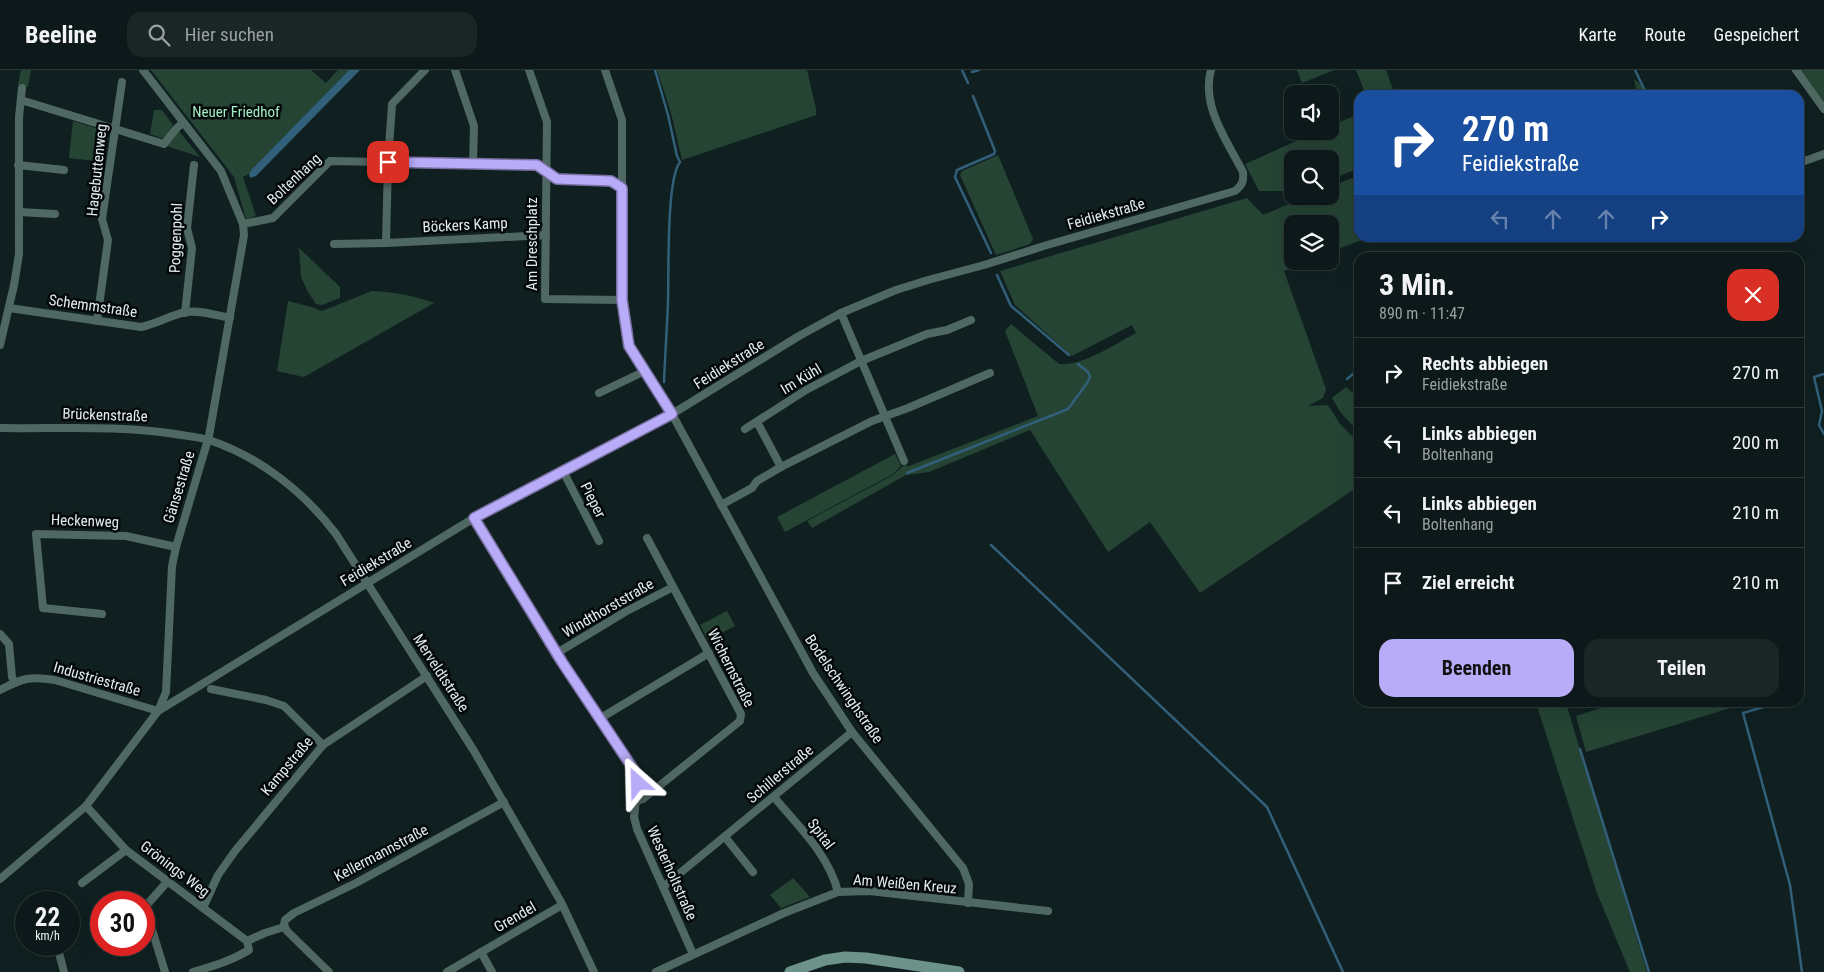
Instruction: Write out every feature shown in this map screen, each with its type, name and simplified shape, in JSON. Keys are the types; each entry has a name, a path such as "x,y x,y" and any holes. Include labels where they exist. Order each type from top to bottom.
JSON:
{"main road":[{"path":"790,972 825,960 845,957 866,958 959,972"}],"street":[{"name":"Gänsestraße","path":"0,879 86,806 158,711 166,692 171,584 176,547 208,439 244,235 243,224 221,172 143,70"},
{"path":"386,243 392,104 426,70"},
{"path":"455,70 474,126 473,164"},
{"name":"Am Dreschplatz","path":"529,70 547,122 545,299 622,300"},
{"path":"605,70 622,120 622,300 629,346 672,414"},
{"name":"Feidiekstraße","path":"158,711 474,518 672,414 799,336 841,313 896,290 928,280 1235,191 1242,185 1244,180 1243,172 1210,104 1207,83 1211,70"},
{"path":"1796,70 1824,109"},
{"name":"Hagebuttenweg","path":"97,321 108,240 102,219 122,82"},
{"path":"0,345 19,254 18,117 22,88"},
{"path":"21,100 164,144 182,123"},
{"path":"1804,161 1824,154"},
{"name":"Boltenhang","path":"243,224 273,218 330,161 537,165 557,179 611,181 622,188"},
{"path":"18,165 64,170"},
{"name":"Poggenpohl","path":"184,312 192,248 187,228 194,165"},
{"path":"20,212 56,214"},
{"name":"Böckers Kamp","path":"334,244 546,235"},
{"name":"Schemmstraße","path":"9,308 141,327 152,325 184,312 230,318"},
{"path":"841,313 904,461"},
{"name":"Im Kühl","path":"745,429 806,390 860,361 927,334 947,330 971,320"},
{"path":"599,393 646,371"},
{"path":"721,505 752,488 757,481 781,467 872,420 908,408 990,373"},
{"name":"Bodelschwinghstraße","path":"672,414 813,673 852,732 963,868 969,884 968,903"},
{"path":"757,422 781,467"},
{"name":"Brückenstraße","path":"0,428 145,429 208,439"},
{"name":"Merveldtstraße","path":"208,439 242,453 292,487 336,534 504,802 562,905 594,972"},
{"name":"Pieper","path":"563,471 599,541"},
{"name":"Westerholtstraße","path":"474,518 557,653 634,770 638,783 634,818 637,829 693,954"},
{"name":"Heckenweg","path":"102,614 43,608 36,534 126,536 176,547"},
{"name":"Wichernstraße","path":"637,801 643,799 740,721 741,714 646,538"},
{"name":"Windthorststraße","path":"557,653 624,612 674,587"},
{"path":"0,634 8,644 12,677 15,683"},
{"path":"599,719 709,653"},
{"name":"Kampstraße","path":"203,908 218,875 235,851 322,745 426,676"},
{"name":"Industriestraße","path":"0,690 27,678 55,680 158,711"},
{"path":"211,689 266,700 284,706 322,745"},
{"name":"Schillerstraße","path":"664,887 852,732"},
{"name":"Spital","path":"774,797 814,845 834,876 838,892"},
{"name":"Kellermannstraße","path":"287,930 285,920 294,913 356,883 504,802"},
{"name":"Grönings Weg","path":"86,806 126,850 247,941"},
{"path":"725,837 753,872"},
{"path":"82,883 126,850"},
{"path":"165,972 145,907 167,882"},
{"name":"Am Weißen Kreuz","path":"656,972 784,913 838,892 869,891 1048,911"},
{"name":"Grendel","path":"448,972 562,905"},
{"path":"193,972 222,968 249,950 247,941 265,933 287,930 329,972"},
{"path":"481,952 492,972"},
{"path":"60,956 64,972"}],"green space":[{"path":"21,70 31,70 28,87 18,85"},
{"name":"Neuer Friedhof","path":"151,70 311,70 326,83 338,70 349,70 249,174 243,177 256,216 246,219 234,177"},
{"path":"657,70 807,70 816,115 682,160 671,113"},
{"path":"1297,70 1334,70 1302,83"},
{"path":"1356,70 1386,70 1393,90 1364,90"},
{"path":"1801,70 1824,70 1824,103"},
{"path":"1634,79 1648,90 1636,90"},
{"path":"154,110 162,110 173,125 165,137 162,138 150,134"},
{"path":"1354,116 1354,170 1339,176 1339,150 1284,150 1284,191 1259,191 1245,164 1299,140 1339,140 1339,122"},
{"path":"73,121 105,131 108,134 105,162 69,158"},
{"path":"178,130 200,157 167,146"},
{"path":"998,155 1033,239 1030,244 996,255 960,175 962,171"},
{"path":"1354,177 1354,242 1356,242 1339,249 1339,215 1284,215 1284,270 1286,270 1284,271 1326,389 1323,398 1308,406 1328,405 1340,424 1354,438 1354,489 1200,593 1150,522 1108,552 1030,430 929,472 906,475 812,528 807,521 893,475 904,465 909,466 1038,416 1005,331 1011,324 1059,364 1079,362 1089,358 1136,333 1132,325 1072,356 1015,305 1000,271 1247,198 1263,215 1287,205 1339,205 1339,183"},
{"path":"299,248 340,287 340,298 322,305 316,304 301,277"},
{"path":"372,291 403,294 434,303 304,377 277,371 288,301 322,311"},
{"path":"1346,387 1354,394 1354,427 1341,413 1332,398"},
{"path":"895,454 901,466 893,474 785,532 777,517"},
{"path":"727,611 735,626 708,640 700,625"},
{"path":"1537,707 1567,707 1647,972 1630,972 1597,893"},
{"path":"1604,707 1734,707 1586,752 1576,716"},
{"path":"793,878 810,897 781,908 770,895"}],"water":[{"path":"349,70 360,70 256,176 250,178 249,174 252,169"}],"waterway":[{"path":"655,70 680,162 672,188 670,207 664,382"},
{"path":"962,70 968,83"},
{"path":"972,72 979,70"},
{"path":"1635,70 1645,90"},
{"path":"973,96 995,151 994,154 957,170 955,177 991,253"},
{"path":"997,275 1011,306 1069,355"},
{"path":"907,473 1068,409 1090,377 1088,372 1078,364"},
{"path":"1347,379 1354,373"},
{"path":"1824,374 1814,377 1822,411 1819,425 1824,434"},
{"path":"991,545 1267,807 1343,972"},
{"path":"1763,707 1743,713 1790,885 1802,972"},
{"path":"1580,749 1649,972"}],"route":[{"path":"388,162 537,165 557,179 611,181 622,188 622,300 629,346 672,414 474,518 562,662 634,770 638,783"}]}
